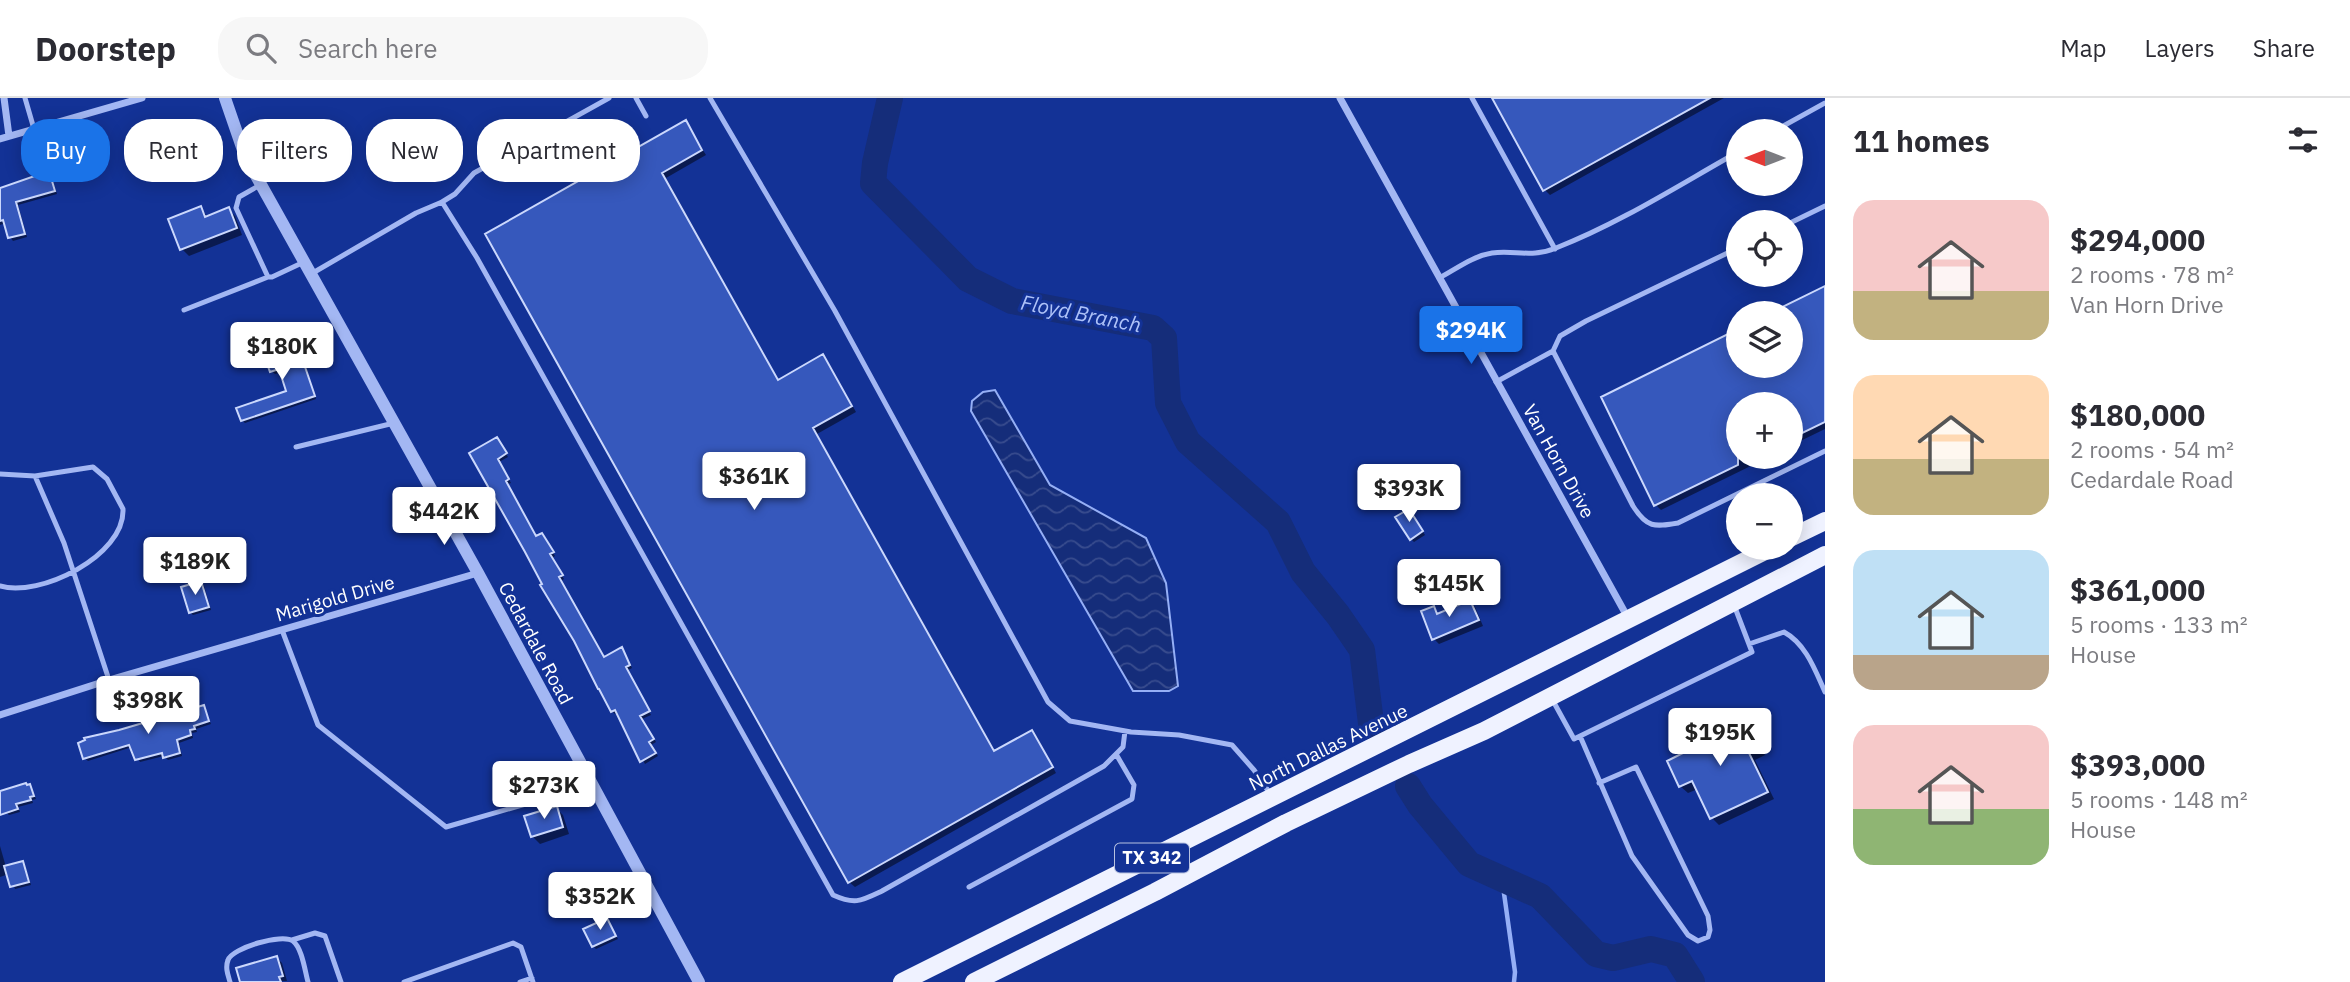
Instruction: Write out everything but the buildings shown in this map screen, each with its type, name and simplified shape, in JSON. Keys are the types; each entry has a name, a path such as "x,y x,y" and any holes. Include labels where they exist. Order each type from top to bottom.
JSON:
{"main road":[{"path":"1803,532 1825,521"},
{"name":"TX 342","path":"974,982 1286,823 1484,731 1824,557"},
{"name":"North Dallas Avenue","path":"902,982 1747,560"},
{"path":"1272,797 1286,823"}],"street":[{"path":"4,98 9,136"},
{"path":"69,119 142,98"},
{"name":"Cedardale Road","path":"225,98 245,156 260,185 478,573 699,982"},
{"name":"Van Horn Drive","path":"1340,98 1629,619"},
{"path":"0,139 21,133"},
{"name":"Marigold Drive","path":"0,715 109,680 478,573"}],"lane":[{"path":"25,98 31,119"},
{"path":"311,274 416,213 442,202 455,194 474,173 609,98"},
{"path":"636,98 646,116"},
{"path":"710,98 835,311 1048,702 1070,721 1125,731 1179,735 1232,745 1254,770 1272,797"},
{"path":"1472,98 1555,248"},
{"path":"1796,119 1825,103"},
{"path":"1439,278 1478,256 1494,252 1526,255 1555,248 1612,221 1726,159"},
{"path":"260,185 239,197 236,208 268,277"},
{"path":"442,202 477,258 833,895 845,901 859,902 882,891 1104,766 1123,747 1125,731"},
{"path":"1803,217 1825,206"},
{"path":"1496,382 1553,351 1560,336 1577,326 1726,254"},
{"path":"184,310 304,262"},
{"path":"1553,351 1633,506 1642,520 1656,526 1678,523 1825,451"},
{"path":"296,447 394,423"},
{"path":"0,474 35,476 93,467 107,479 123,509 113,542 74,572 45,583 11,589 0,586"},
{"path":"35,476 74,572 109,680"},
{"path":"1550,696 1574,739 1752,652 1733,602"},
{"path":"282,630 318,725 446,827 566,792 587,779"},
{"path":"1749,644 1784,632 1797,638 1825,692"},
{"path":"1580,736 1600,783 1632,856 1688,936 1698,941 1708,937 1708,916 1636,767 1600,783"},
{"path":"969,887 1132,799 1134,785 1116,754"},
{"path":"230,982 228,958 237,950 281,938 292,940 315,933 325,936 341,982"},
{"path":"292,940 297,947 308,982"},
{"path":"404,982 513,943 521,947 532,980 520,982"}],"water":[{"path":"995,390 1050,485 1146,538 1166,583 1178,686 1169,691 1133,691 971,411 972,401 983,392"}],"waterway":[{"name":"Floyd Branch","path":"890,98 873,183 968,279 1012,301 1153,328 1164,338 1168,403 1188,442 1278,522 1303,572 1362,650 1371,723 1374,728"},
{"name":"Floyd Branch","path":"1408,786 1420,805 1469,864 1540,896 1596,954 1613,958 1651,949 1675,955 1692,982"},
{"path":"1502,879 1515,972 1514,982"}]}
